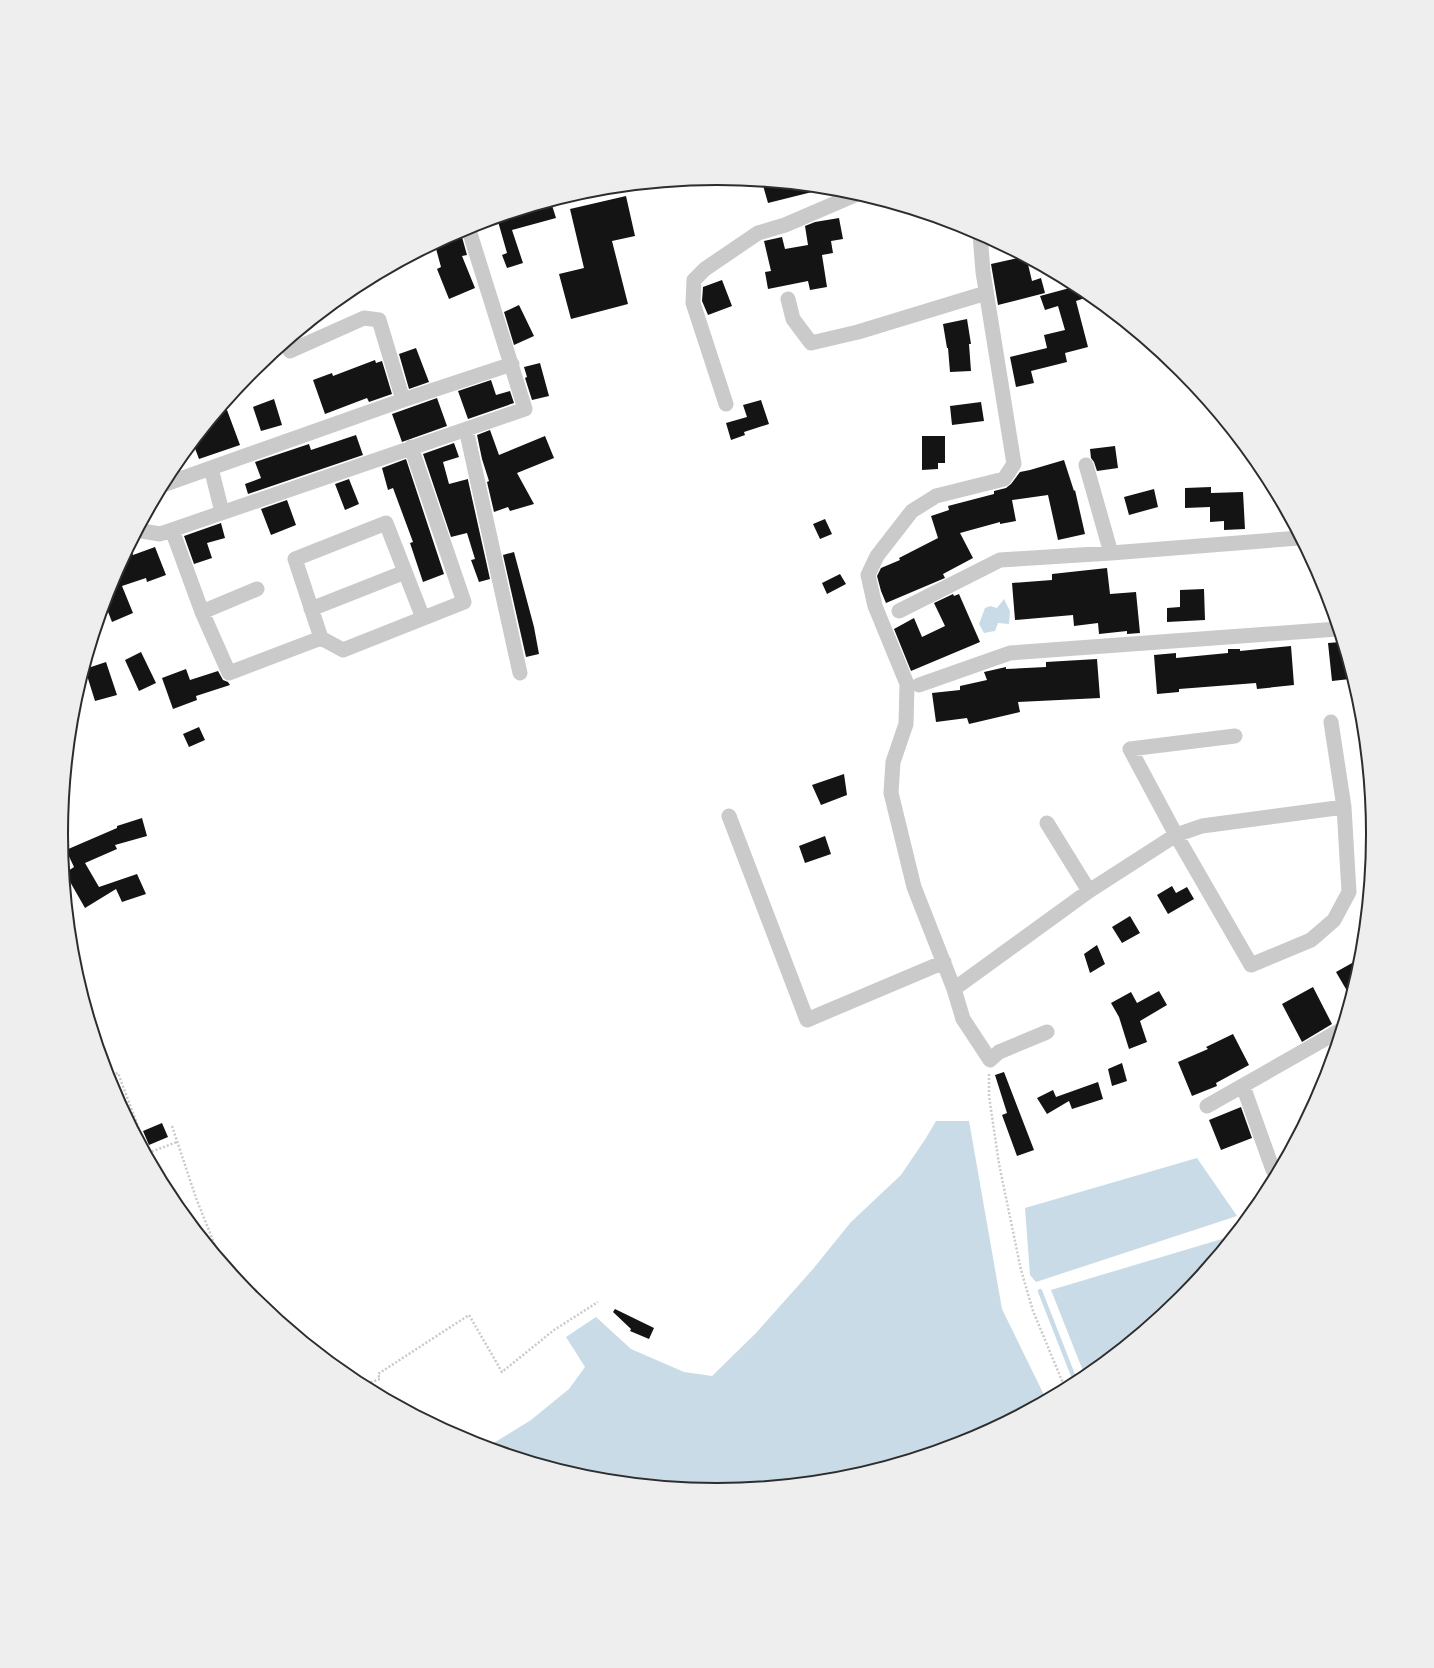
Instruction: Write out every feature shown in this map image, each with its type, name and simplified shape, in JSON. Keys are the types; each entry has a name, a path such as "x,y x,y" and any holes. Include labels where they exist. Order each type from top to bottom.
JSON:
{"street":[{"path":"726,404 693,303 694,280 705,269 758,233 785,226 848,198"},
{"path":"143,531 160,534 525,409 470,234"},
{"path":"981,241 986,293 1014,464 1004,479 936,496 912,511 877,556 868,575 876,606 907,684 906,724 893,762 891,793 914,886 954,989 963,1020 990,1060 999,1052 1047,1032"},
{"path":"788,299 793,320 811,343 858,332 986,293"},
{"path":"290,351 364,318 379,320 403,400"},
{"path":"172,482 403,400 512,364"},
{"path":"466,428 520,672"},
{"path":"411,448 464,602 343,650 321,638 295,559 386,523 423,618"},
{"path":"1086,465 1111,553"},
{"path":"211,468 222,512"},
{"path":"172,530 202,612 229,673 321,638"},
{"path":"899,611 1000,560 1294,538"},
{"path":"311,609 405,572"},
{"path":"202,612 257,589"},
{"path":"919,685 1010,653 1333,629"},
{"path":"1235,736 1130,749 1176,835 1251,965 1311,940 1334,920 1349,892 1344,807 1331,722"},
{"path":"954,989 1089,891 1176,835 1202,826 1344,807"},
{"path":"729,816 808,1020 944,962"},
{"path":"1047,823 1089,891"},
{"path":"1207,1106 1335,1033"},
{"path":"1243,1086 1273,1169"}],"path":[{"path":"990,1060 989,1096 999,1164 1021,1270 1032,1310 1063,1383"},
{"path":"114,1074 118,1073 138,1127"},
{"path":"172,1126 196,1198 215,1244"},
{"path":"152,1152 177,1142"},
{"path":"370,1383 380,1379 378,1374 469,1315 502,1372 554,1330 598,1302"}],"water":[{"path":"1004,599 1010,611 1009,624 998,623 995,631 984,633 979,624 985,608 990,606 997,608"},
{"path":"936,1121 969,1121 1002,1309 1044,1394 1004,1416 965,1434 926,1449 844,1471 759,1482 675,1482 590,1471 549,1461 493,1443 531,1420 569,1389 585,1367 566,1337 596,1317 631,1349 684,1372 712,1376 756,1333 813,1269 851,1222 901,1175"},
{"path":"1197,1158 1237,1216 1036,1282 1030,1275 1025,1208"},
{"path":"1224,1238 1176,1293 1145,1322 1083,1370 1051,1290"}],"building":[{"path":"763,186 811,192 768,203"},
{"path":"626,196 635,236 612,241 628,304 571,319 559,274 584,268 570,209"},
{"path":"552,206 556,218 512,230 523,263 507,268 502,255 507,253 498,223"},
{"path":"839,218 843,239 831,241 833,253 822,255 827,287 810,290 808,281 768,289 765,272 771,271 764,241 782,237 785,249 808,245 805,226 815,222"},
{"path":"462,237 467,255 462,256 475,288 449,299 437,269 441,267 436,249"},
{"path":"1016,258 1028,265 1032,281 1041,278 1045,293 998,305 991,264"},
{"path":"722,280 732,306 708,315 702,301 703,287"},
{"path":"1069,288 1084,298 1076,301 1088,347 1065,353 1067,362 1031,371 1034,383 1016,387 1010,357 1047,348 1044,335 1065,330 1058,306 1045,310 1040,296"},
{"path":"519,305 534,336 514,345 504,312"},
{"path":"967,319 971,344 969,344 971,371 950,372 948,348 943,324"},
{"path":"416,348 429,382 409,389 399,354"},
{"path":"375,360 376,363 382,361 392,394 369,402 367,398 325,414 313,380 332,373 333,376"},
{"path":"540,363 549,396 532,400 525,378 527,377 524,367"},
{"path":"491,380 496,395 510,391 514,403 468,419 458,391"},
{"path":"437,398 447,426 402,442 392,414"},
{"path":"274,399 282,425 261,431 253,407"},
{"path":"761,400 769,424 744,432 745,435 731,440 726,423 747,417 743,405"},
{"path":"981,402 984,421 952,425 950,406"},
{"path":"227,410 240,445 199,459 195,448"},
{"path":"490,430 499,455 545,436 554,458 517,473 534,504 510,511 508,507 494,512 487,482 489,481 482,459 477,435"},
{"path":"356,435 363,455 248,494 245,484 261,478 255,462 309,444 311,450"},
{"path":"922,436 945,436 945,463 938,463 938,469 922,470"},
{"path":"454,443 459,457 443,462 449,484 468,479 490,579 479,582 471,560 475,559 467,533 451,537 423,454"},
{"path":"1115,446 1118,468 1097,471 1091,458 1090,449"},
{"path":"406,459 444,574 423,582 410,543 413,542 393,488 388,490 382,468"},
{"path":"1064,460 1074,491 1075,490 1085,534 1058,540 1048,495 1012,500 1016,521 1000,524 1000,522 960,533 973,558 943,574 945,578 886,603 877,576 881,568 900,560 899,558 938,538 931,516 949,510 948,506 994,494 994,491 1006,488 1011,484 1020,472"},
{"path":"349,479 359,504 345,510 335,484"},
{"path":"1211,487 1211,493 1243,492 1245,529 1224,530 1224,521 1210,522 1210,507 1185,508 1185,488"},
{"path":"1154,489 1158,507 1129,515 1124,497"},
{"path":"287,500 296,525 271,535 261,509"},
{"path":"825,519 832,534 820,539 813,524"},
{"path":"221,523 225,538 207,543 212,558 194,564 184,536"},
{"path":"155,547 166,575 147,582 146,578 122,586 133,613 112,622 108,611 132,553 133,555"},
{"path":"514,552 534,627 539,654 526,657 503,555"},
{"path":"1107,568 1110,594 1136,592 1140,633 1127,634 1127,631 1099,634 1098,623 1074,626 1073,615 1015,620 1012,583 1052,580 1052,574"},
{"path":"840,574 846,584 827,594 822,583"},
{"path":"1204,589 1205,620 1167,622 1167,608 1180,607 1180,590"},
{"path":"953,594 954,596 959,594 980,642 911,671 894,629 914,618 922,637 945,626 934,603"},
{"path":"1337,642 1347,679 1332,681 1328,643"},
{"path":"1291,646 1294,685 1257,689 1256,683 1179,689 1179,692 1157,694 1154,655 1176,653 1176,658 1228,653 1228,649 1240,649 1240,651"},
{"path":"141,652 156,683 139,691 125,660"},
{"path":"1097,659 1100,698 1018,702 1020,712 969,724 967,718 936,722 932,693 960,690 960,686 987,680 984,672 1006,667 1006,669 1046,667 1046,662"},
{"path":"106,662 117,695 95,701 87,677 90,667"},
{"path":"186,669 190,680 218,671 223,680 228,682 230,685 196,696 197,700 173,709 162,678"},
{"path":"199,727 205,740 189,747 183,734"},
{"path":"844,774 847,795 821,805 812,785"},
{"path":"142,818 147,836 115,845 117,849 85,863 99,887 137,874 146,894 122,902 116,889 85,908 70,881 69,870 74,867 69,855 68,849 117,828 117,826"},
{"path":"825,836 831,854 805,863 799,846"},
{"path":"1172,886 1176,893 1187,887 1194,899 1168,914 1157,895"},
{"path":"1130,916 1140,933 1122,943 1112,927"},
{"path":"1097,945 1105,964 1090,973 1084,954"},
{"path":"1354,962 1347,991 1336,972"},
{"path":"1313,987 1332,1024 1302,1042 1282,1004"},
{"path":"1159,991 1167,1005 1140,1021 1147,1042 1129,1049 1119,1017 1111,1003 1131,992 1137,1003"},
{"path":"1233,1034 1249,1065 1216,1083 1217,1086 1192,1096 1178,1062 1208,1049 1206,1047"},
{"path":"1122,1063 1127,1081 1112,1086 1108,1069"},
{"path":"1004,1072 1034,1150 1017,1156 1002,1115 1007,1113 995,1075"},
{"path":"1098,1082 1103,1099 1072,1109 1069,1101 1047,1114 1037,1098 1053,1090 1056,1097"},
{"path":"1241,1107 1252,1138 1221,1150 1209,1120"},
{"path":"162,1123 168,1137 149,1145 143,1131"},
{"path":"615,1309 654,1328 649,1339 630,1331 631,1329 613,1312"}],"waterway":[{"path":"1040,1291 1074,1377"}]}
